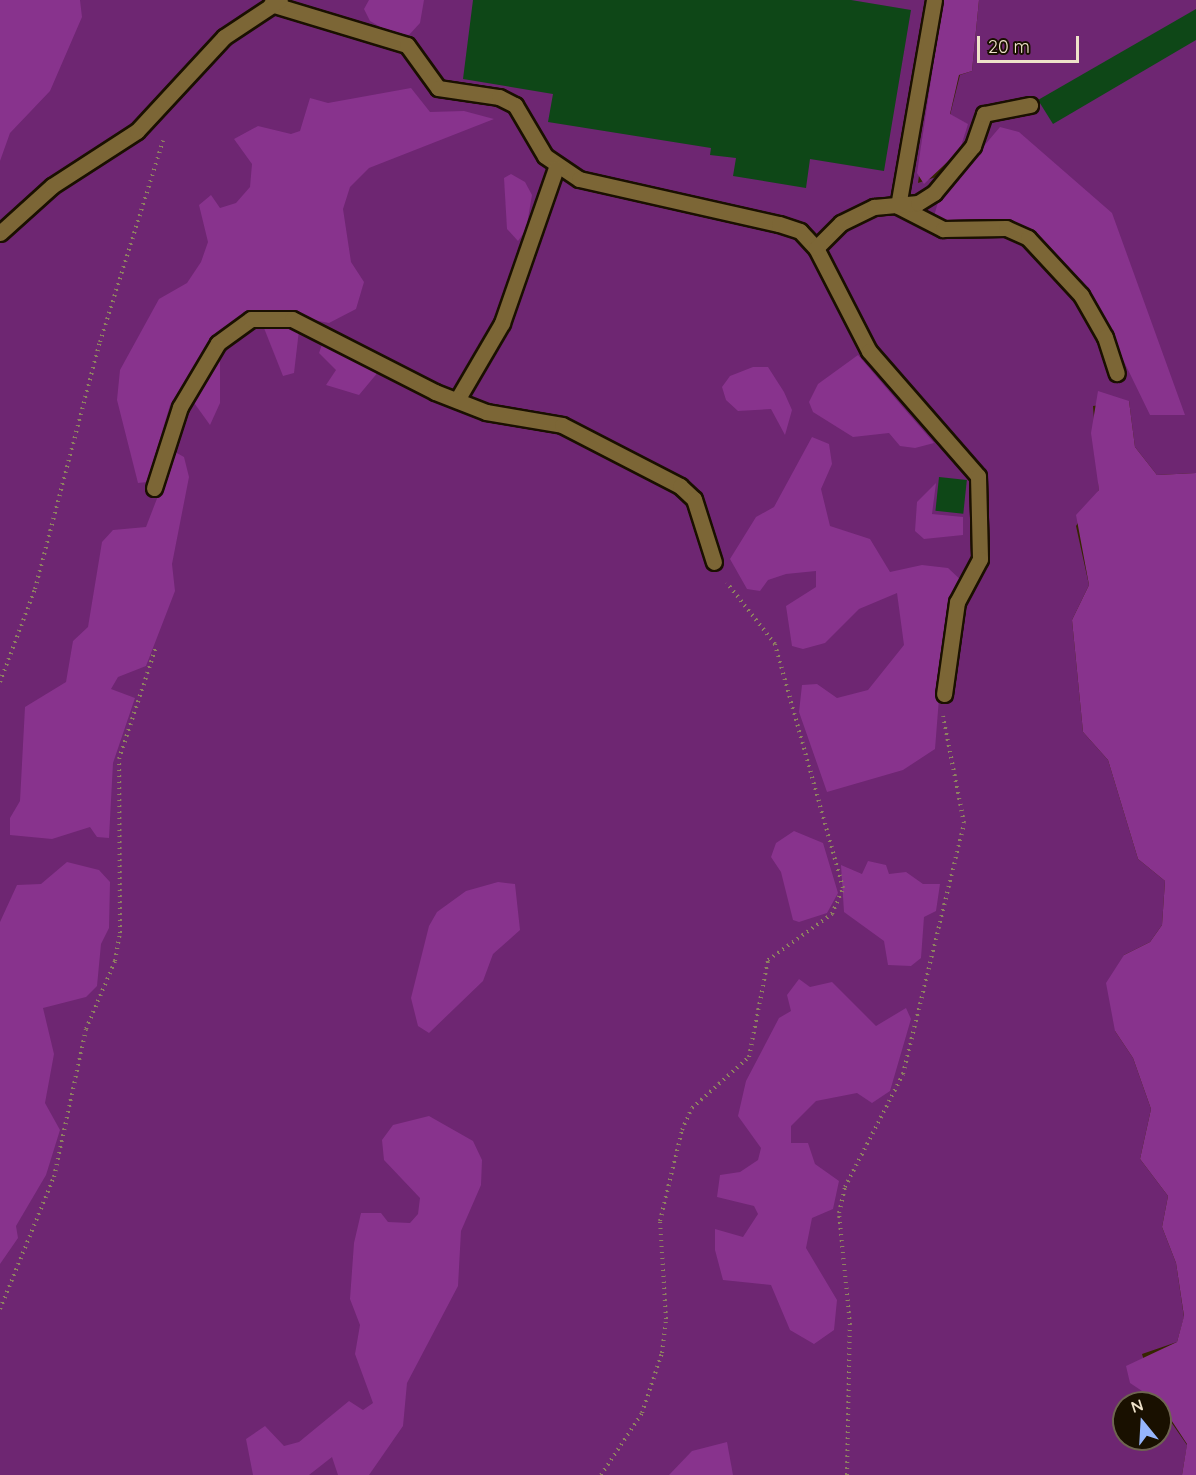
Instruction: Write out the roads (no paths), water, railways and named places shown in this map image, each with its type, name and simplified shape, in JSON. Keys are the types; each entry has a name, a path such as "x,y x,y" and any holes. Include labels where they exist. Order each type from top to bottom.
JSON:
{"lane":[{"path":"898,206 934,0"},
{"path":"0,233 52,186 137,131 224,37 276,2 407,45 438,88 499,97 515,105 556,168 678,205 779,224 800,231 816,248 869,351 978,476 980,559 957,602 944,694"},
{"path":"816,248 841,223 874,207 898,206 934,193 973,146 984,114 1030,105"},
{"path":"457,400 502,323 556,168"},
{"path":"898,206 943,228 1006,228 1028,238 1081,295 1105,337 1117,373"},
{"path":"154,488 180,407 218,344 250,319 292,319 486,412 562,425 680,486 694,499 714,562"}]}
